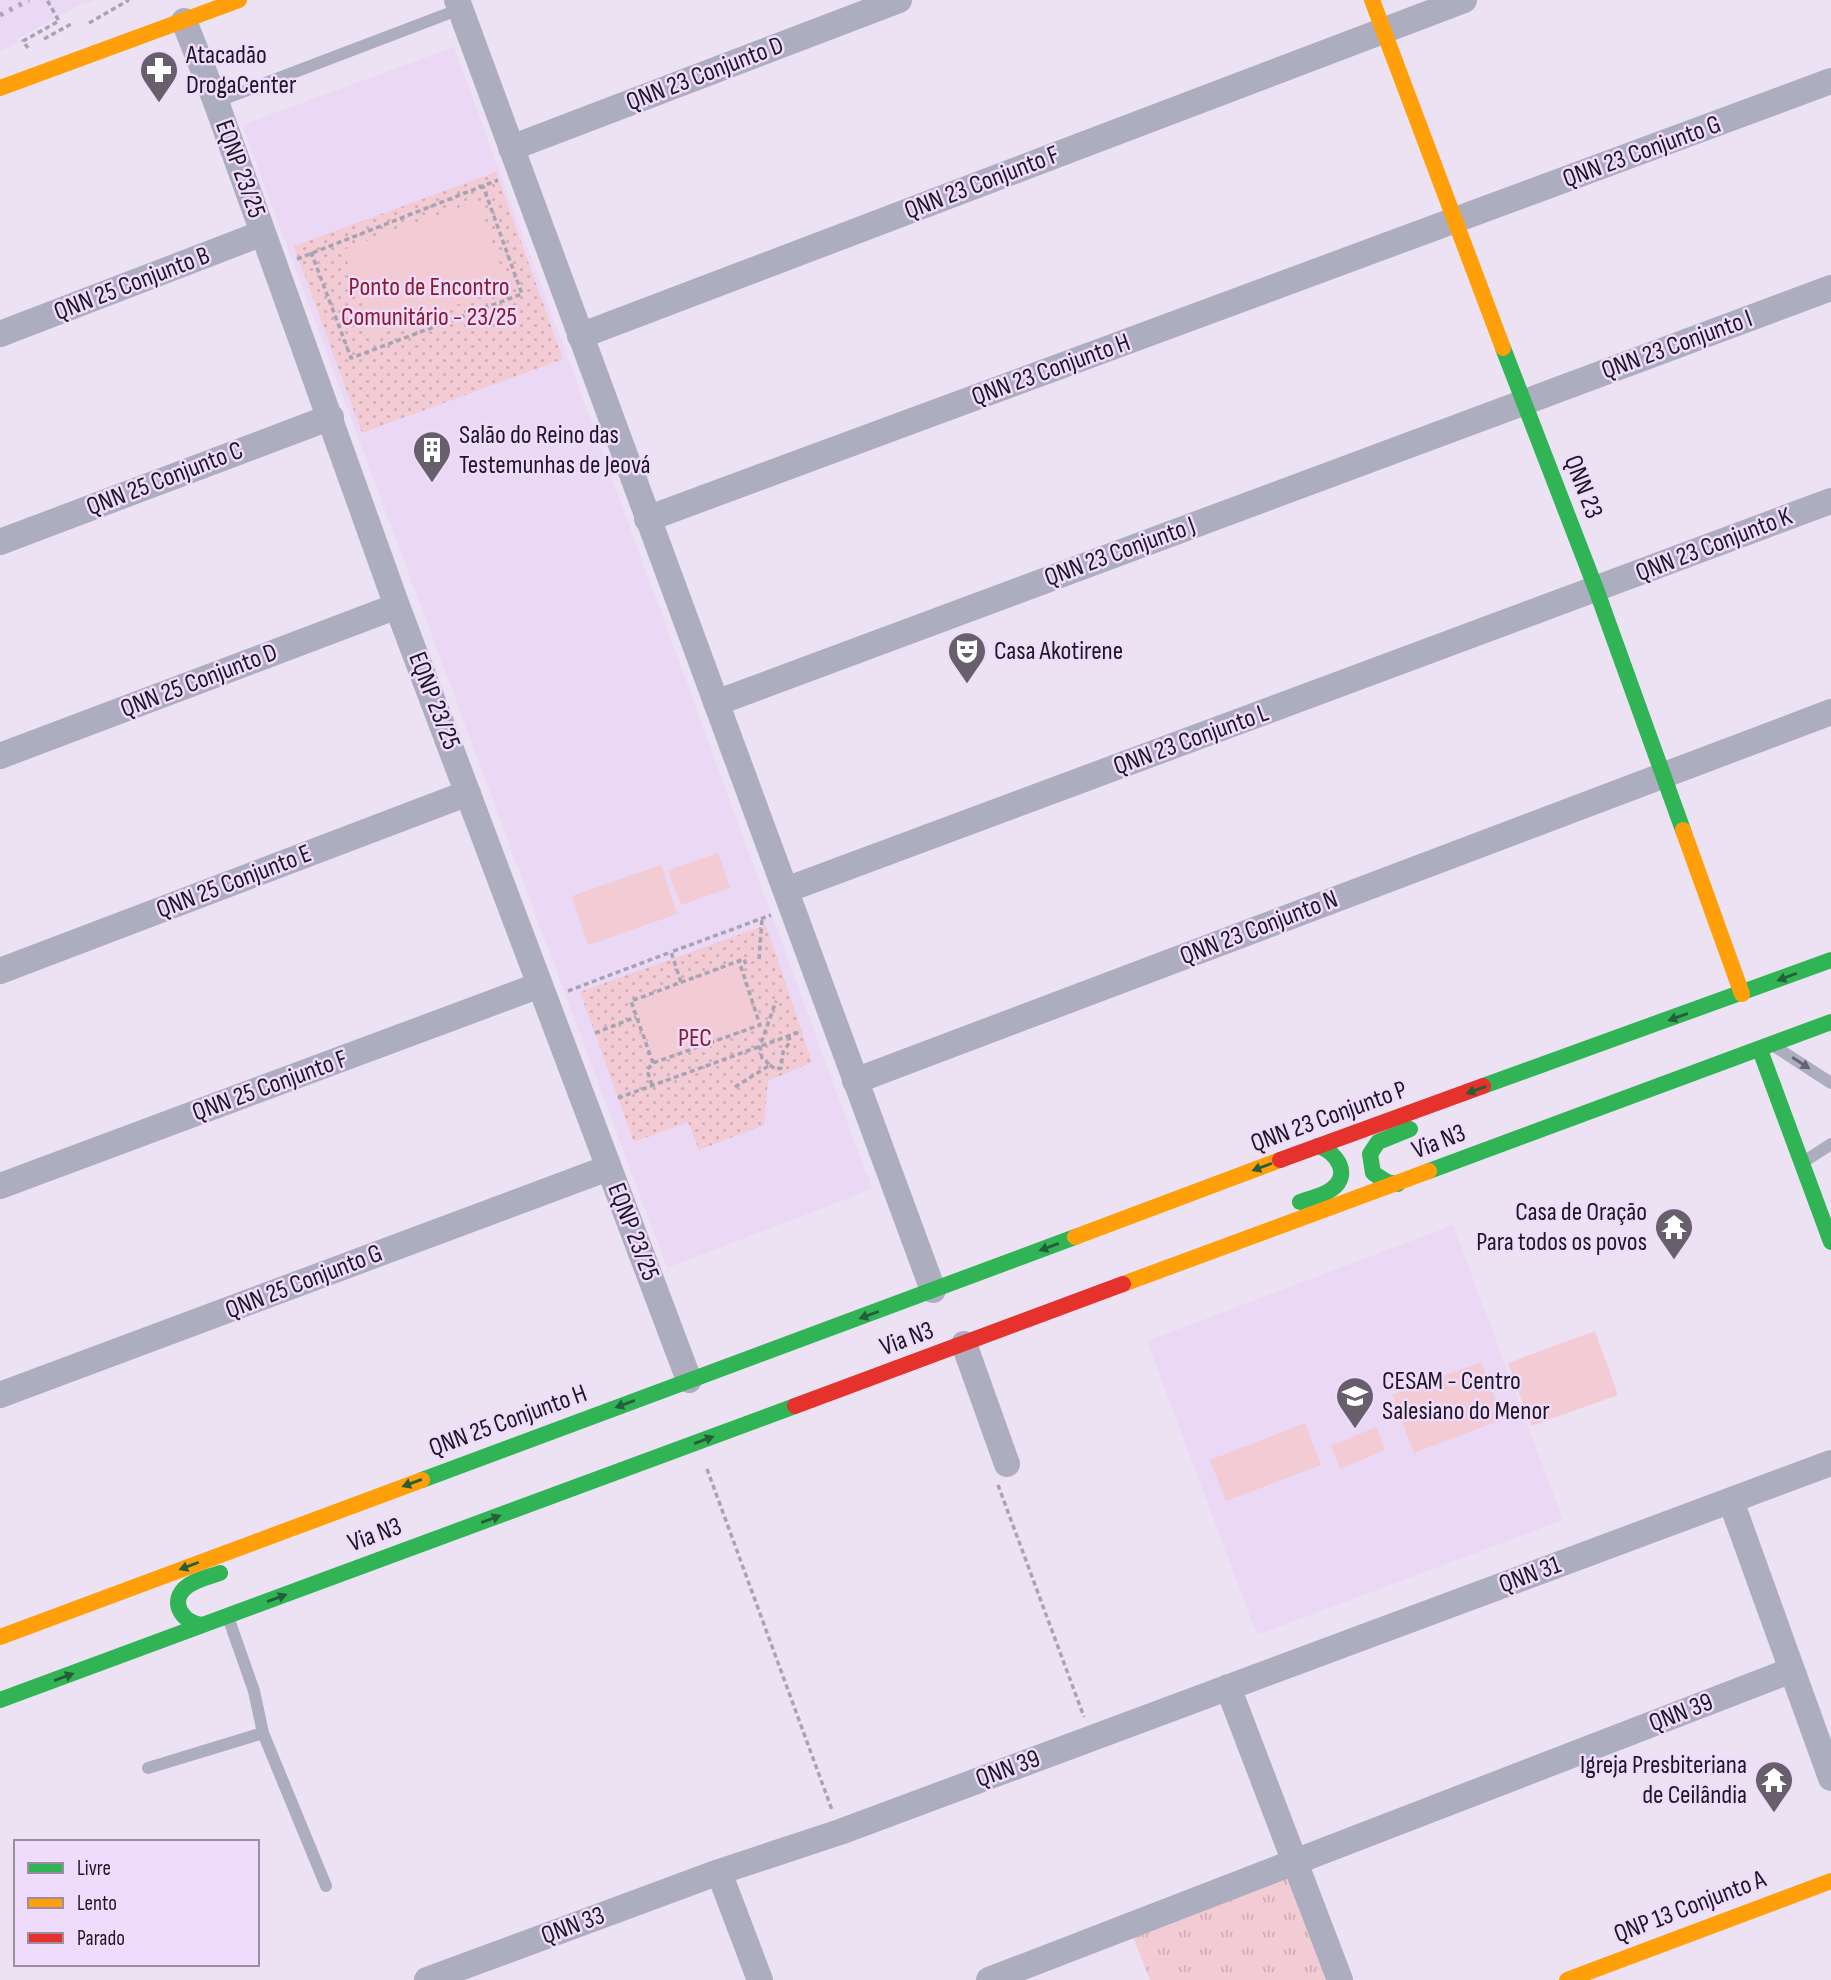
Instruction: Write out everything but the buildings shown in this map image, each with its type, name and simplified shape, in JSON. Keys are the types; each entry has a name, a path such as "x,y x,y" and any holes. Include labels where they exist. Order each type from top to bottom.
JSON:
{"main road":[{"path":"0,88 239,0"},
{"name":"QNN 23","path":"1372,0 1454,222 1597,589 1742,994"},
{"name":"QNN 23 Conjunto P","path":"933,1290 1318,1146 1831,960"},
{"name":"Via N3","path":"0,1700 1831,1022"},
{"path":"1398,1184 1373,1173 1370,1165 1371,1151 1381,1140 1506,1094 1610,1042"},
{"path":"1765,1047 1802,1164 1831,1242"},
{"path":"1282,1208 1330,1191 1340,1180 1341,1164 1338,1157 1326,1148 1318,1146"},
{"path":"1139,1279 1222,1230"},
{"name":"Via N3","path":"689,1380 933,1290"},
{"name":"QNN 25 Conjunto H","path":"345,1507 689,1380"},
{"path":"267,1555 345,1507"},
{"name":"Via N3","path":"0,1637 345,1507"},
{"path":"202,1625 187,1622 182,1616 178,1602 180,1595 191,1584 229,1570"},
{"path":"117,1593 134,1595 140,1600"},
{"path":"0,1683 134,1634"},
{"name":"QNP 13 Conjunto A","path":"1567,1980 1831,1881"}],"street":[{"name":"QNN 23 Conjunto D","path":"516,160 900,0"},
{"name":"QNN 23 Conjunto F","path":"580,336 1464,0"},
{"path":"458,5 933,1290"},
{"name":"EQNP 23/25","path":"184,20 331,417 397,606 468,793 552,988 608,1168 689,1380"},
{"name":"QNN 23 Conjunto G","path":"1454,222 1831,81"},
{"name":"QNN 23 Conjunto H","path":"648,519 1454,222"},
{"name":"QNN 25 Conjunto B","path":"0,334 264,233"},
{"name":"QNN 23 Conjunto I","path":"1523,402 1831,288"},
{"name":"QNN 23 Conjunto J","path":"716,703 1523,402"},
{"name":"QNN 25 Conjunto C","path":"0,542 331,417"},
{"name":"QNN 23 Conjunto K","path":"1597,589 1831,501"},
{"name":"QNN 23 Conjunto L","path":"786,890 1597,589"},
{"name":"QNN 25 Conjunto D","path":"0,756 397,606"},
{"name":"QNN 23 Conjunto N","path":"855,1081 1831,712"},
{"name":"QNN 25 Conjunto E","path":"0,971 468,793"},
{"name":"QNN 25 Conjunto F","path":"0,1186 552,988"},
{"name":"QNN 25 Conjunto G","path":"0,1395 608,1168"},
{"path":"964,1344 1007,1464"},
{"name":"QNN 31","path":"1228,1687 1831,1463"},
{"path":"1731,1501 1831,1777"},
{"name":"QNN 39","path":"989,1980 1792,1670"},
{"path":"1228,1687 1340,1980"},
{"name":"QNN 39","path":"719,1872 840,1832 1228,1687"},
{"path":"719,1872 760,1980"},
{"name":"QNN 33","path":"427,1980 719,1872"}],"lane":[{"path":"216,102 458,5"},
{"path":"1765,1047 1831,1083"},
{"path":"1802,1164 1831,1144"},
{"path":"228,1616 254,1691 263,1733 326,1886"},
{"path":"148,1768 263,1733"}],"path":[{"path":"47,0 58,21 23,41 27,48 73,23"},
{"path":"89,23 129,0"},
{"path":"276,269 311,252 483,186 516,160"},
{"path":"311,252 351,358 478,311 522,294 483,186"},
{"path":"552,988 671,952 771,915"},
{"path":"759,959 762,918"},
{"path":"671,952 681,982"},
{"path":"653,1063 631,1001 744,959 746,964"},
{"path":"652,1085 647,1070 653,1063 760,1025 738,961"},
{"path":"776,1001 760,1046 762,1058 775,1069 780,1068 783,1052 790,1042 789,1035"},
{"path":"595,1033 636,1017"},
{"path":"618,1098 802,1031"},
{"path":"735,1087 770,1065"},
{"path":"698,1443 840,1832"},
{"path":"1007,1464 992,1469 1091,1738"}],"shaded area":[{"path":"0,0 94,0 87,4 85,2 17,39 18,42 0,52"},
{"path":"454,47 872,1189 667,1268 242,125"},
{"name":"CESAM - Centro Salesiano do Menor","path":"1453,1225 1563,1520 1257,1635 1147,1341"}],"green space":[{"name":"Ponto de Encontro Comunitário - 23/25","path":"496,172 563,359 362,433 294,246"},
{"path":"477,201 508,286 374,335 343,250"},
{"path":"718,853 730,888 681,905 668,870"},
{"path":"661,865 677,914 588,945 572,896"},
{"name":"PEC","path":"766,925 812,1062 768,1081 764,1125 699,1150 688,1122 634,1142 580,992"},
{"path":"737,964 757,1025 655,1061 634,1002"},
{"path":"1595,1331 1618,1395 1531,1426 1508,1363"},
{"path":"1481,1362 1503,1419 1414,1453 1392,1395"},
{"path":"1305,1423 1321,1465 1226,1501 1210,1460"},
{"path":"1376,1427 1385,1450 1340,1469 1331,1446"},
{"path":"1286,1870 1327,1980 1150,1980 1129,1927"}],"railway":[{"path":"0,15 29,0"}],"traffic: fast":[{"path":"1503,348 1596,589 1683,830"},
{"path":"1483,1086 1831,960"},
{"path":"1429,1171 1831,1022"},
{"path":"1760,1050 1831,1242"},
{"path":"1398,1184 1387,1182 1373,1173 1370,1154 1378,1142 1410,1129"},
{"path":"1300,1202 1332,1189 1341,1177 1336,1158 1318,1146"},
{"path":"422,1480 1075,1237"},
{"path":"0,1700 795,1406"},
{"path":"202,1625 190,1621 181,1612 178,1601 180,1595 192,1583 220,1573"}],"traffic: slow":[{"path":"0,88 239,0"},
{"path":"1372,0 1503,348"},
{"path":"1683,830 1742,994"},
{"path":"1075,1237 1280,1160"},
{"path":"1123,1284 1429,1171"},
{"path":"0,1637 422,1480"},
{"path":"1567,1980 1831,1881"}],"traffic: jam":[{"path":"1280,1160 1483,1086"},
{"path":"795,1406 1123,1284"}],"place":[{"name":"Atacadão DrogaCenter","path":"159,104"},
{"name":"Salão do Reino das Testemunhas de Jeová","path":"432,484"},
{"name":"Casa Akotirene","path":"967,685"},
{"name":"Casa de Oração Para todos os povos","path":"1674,1261"},
{"name":"CESAM - Centro Salesiano do Menor","path":"1355,1430"},
{"name":"Igreja Presbiteriana de Ceilândia","path":"1774,1814"}]}
